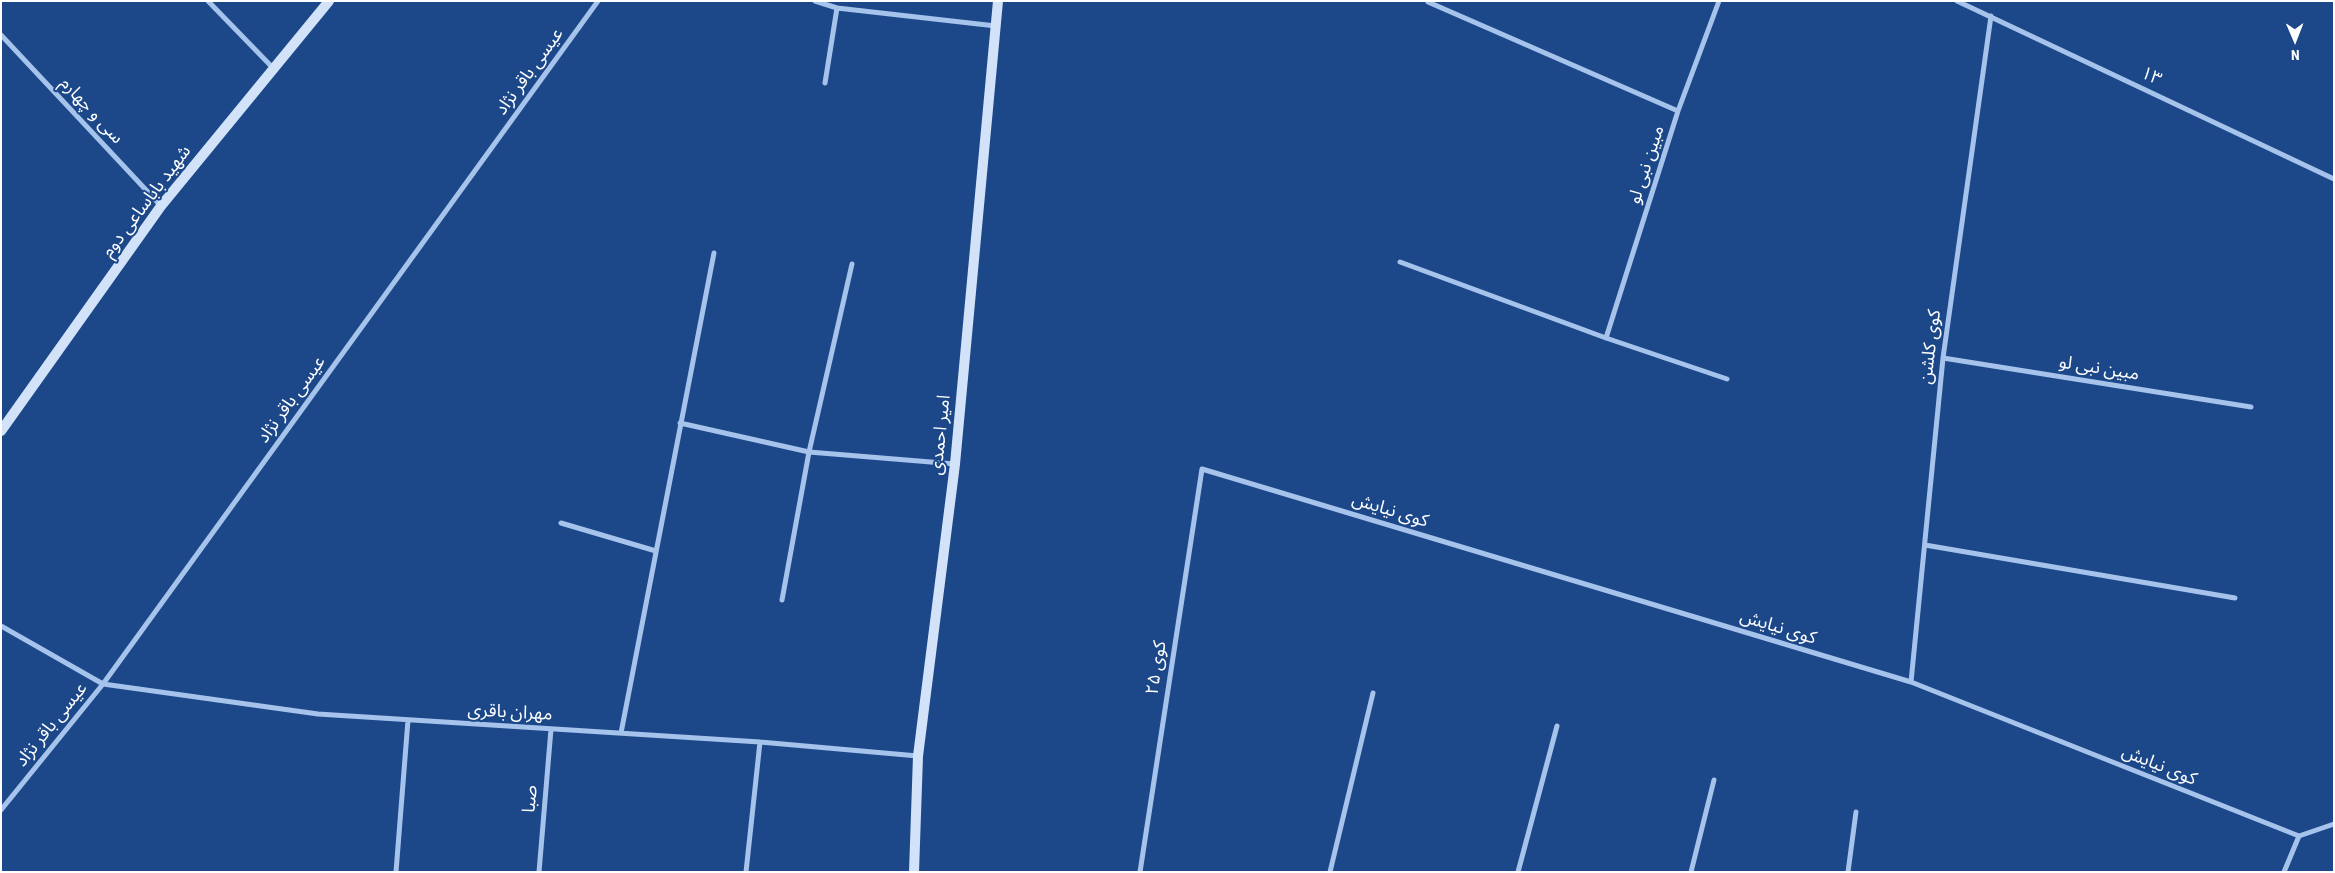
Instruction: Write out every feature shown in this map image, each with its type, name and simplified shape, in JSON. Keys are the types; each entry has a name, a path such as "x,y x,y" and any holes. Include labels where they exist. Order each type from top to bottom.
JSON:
{"main road":[{"name":"شهید باباساعی دوم","path":"1,431 161,206 329,1"},
{"name":"امیر احمدی","path":"914,872 918,756 955,464 998,1"}],"street":[{"path":"208,1 274,68"},
{"name":"عیسی باقر نژاد","path":"1,810 103,684 598,1"},
{"path":"815,1 837,8 996,26"},
{"name":"مبین نبی لو","path":"1606,338 1678,111 1719,1"},
{"name":"۱۳","path":"1957,1 2334,179"},
{"path":"1428,2 1678,111"},
{"path":"825,83 837,8"},
{"name":"کوی کلشن","path":"1911,682 1943,358 1991,16"},
{"name":"سی و چهارم","path":"1,35 161,206"},
{"path":"621,733 714,253"},
{"path":"1400,262 1606,338 1727,380"},
{"path":"782,600 810,452 852,264"},
{"name":"مبین نبی لو","path":"1943,358 2251,407"},
{"path":"680,423 810,452 955,464"},
{"name":"کوی نیایش","path":"1202,469 1911,682 2300,836"},
{"name":"کوی ۲۵","path":"1140,872 1202,469"},
{"path":"561,523 656,551"},
{"path":"1924,545 2235,598"},
{"path":"1,626 103,684"},
{"name":"مهران باقری","path":"103,684 318,714 760,742 918,756"},
{"path":"1330,872 1373,693"},
{"path":"396,872 408,720"},
{"path":"1518,872 1557,726"},
{"name":"صبا","path":"539,872 550,729"},
{"path":"746,872 760,742"},
{"path":"1692,872 1714,780"},
{"path":"1848,872 1856,812"},
{"path":"2284,872 2300,836 2334,824"}]}
